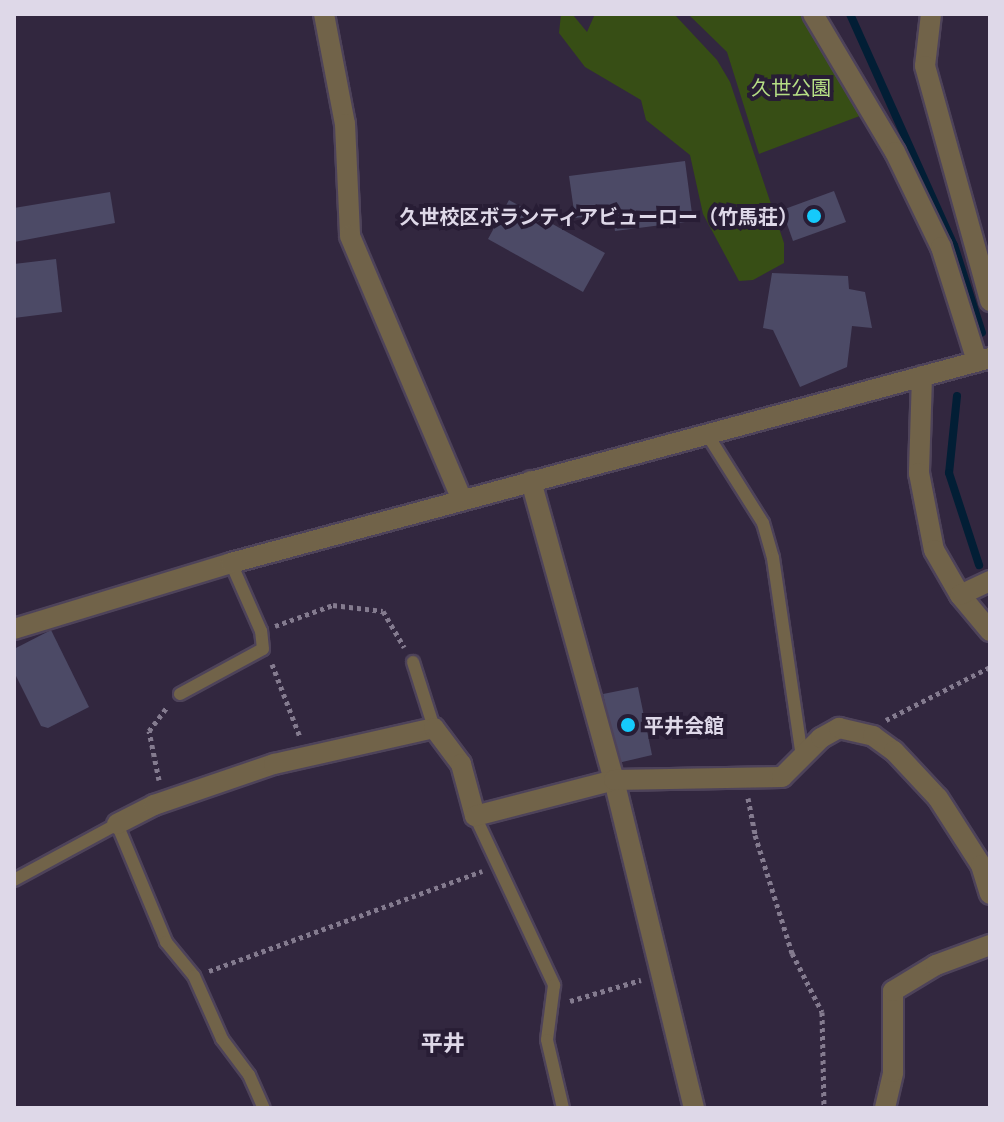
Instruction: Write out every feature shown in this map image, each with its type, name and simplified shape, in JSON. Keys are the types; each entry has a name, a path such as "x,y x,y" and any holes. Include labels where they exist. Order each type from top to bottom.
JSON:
{"street":[{"path":"324,14 345,124 350,236 462,500"},
{"path":"14,629 231,563 983,359 941,247 895,152 813,14"},
{"path":"931,14 925,66 985,267 990,301"},
{"path":"922,376 919,473 934,550 960,595 990,631"},
{"path":"531,481 614,780 694,1108"},
{"path":"960,595 990,581"},
{"path":"117,824 165,801 306,757 434,728 461,764 475,816 614,780 782,777 802,756 839,728 873,736 938,798 985,863 990,894"},
{"path":"885,1108 893,1072 893,991 936,965 990,945"}],"lane":[{"path":"707,434 763,523 773,558 802,756"},
{"path":"180,694 263,649 261,631 231,563"},
{"path":"413,662 434,728"},
{"path":"475,816 554,985 547,1040 563,1108"},
{"path":"14,880 117,824 166,942 194,976 222,1039 249,1075 264,1108"}],"path":[{"path":"261,631 333,605 383,611 413,662"},
{"path":"263,649 286,689 306,757"},
{"path":"874,721 893,719 990,667"},
{"path":"165,801 149,731 180,694"},
{"path":"745,780 755,835 792,953 822,1012 824,1108"},
{"path":"194,976 498,866"},
{"path":"551,1007 661,974"}],"green space":[{"path":"561,14 573,15 587,32 595,14 674,14 717,60 730,82 784,243 784,263 753,280 739,281 703,214 690,155 646,120 641,100 585,67 559,33"},
{"name":"久世公園","path":"688,14 807,14 865,114 759,154 727,52"}],"building":[{"path":"685,161 693,221 615,231 612,213 575,218 569,176"},
{"name":"久世校区ボランティアビューロー（竹馬荘）","path":"834,191 846,222 793,241 782,210"},
{"path":"110,192 115,223 14,242 14,208"},
{"path":"509,200 605,253 583,292 488,239"},
{"path":"56,259 62,312 14,318 14,264"},
{"path":"772,273 848,276 849,289 865,292 872,328 852,326 847,367 800,387 773,330 763,328"},
{"path":"51,630 89,707 48,728 41,726 14,672 14,649"},
{"name":"平井会館","path":"638,687 652,755 618,763 603,694"}],"waterway":[{"path":"850,14 954,245 982,333"},
{"path":"957,396 949,473 979,565"}],"place":[{"name":"久世校区ボランティアビューロー（竹馬荘）","path":"814,216"},
{"name":"平井会館","path":"628,725"}],"district":[{"name":"平井","path":"443,1043"}]}
